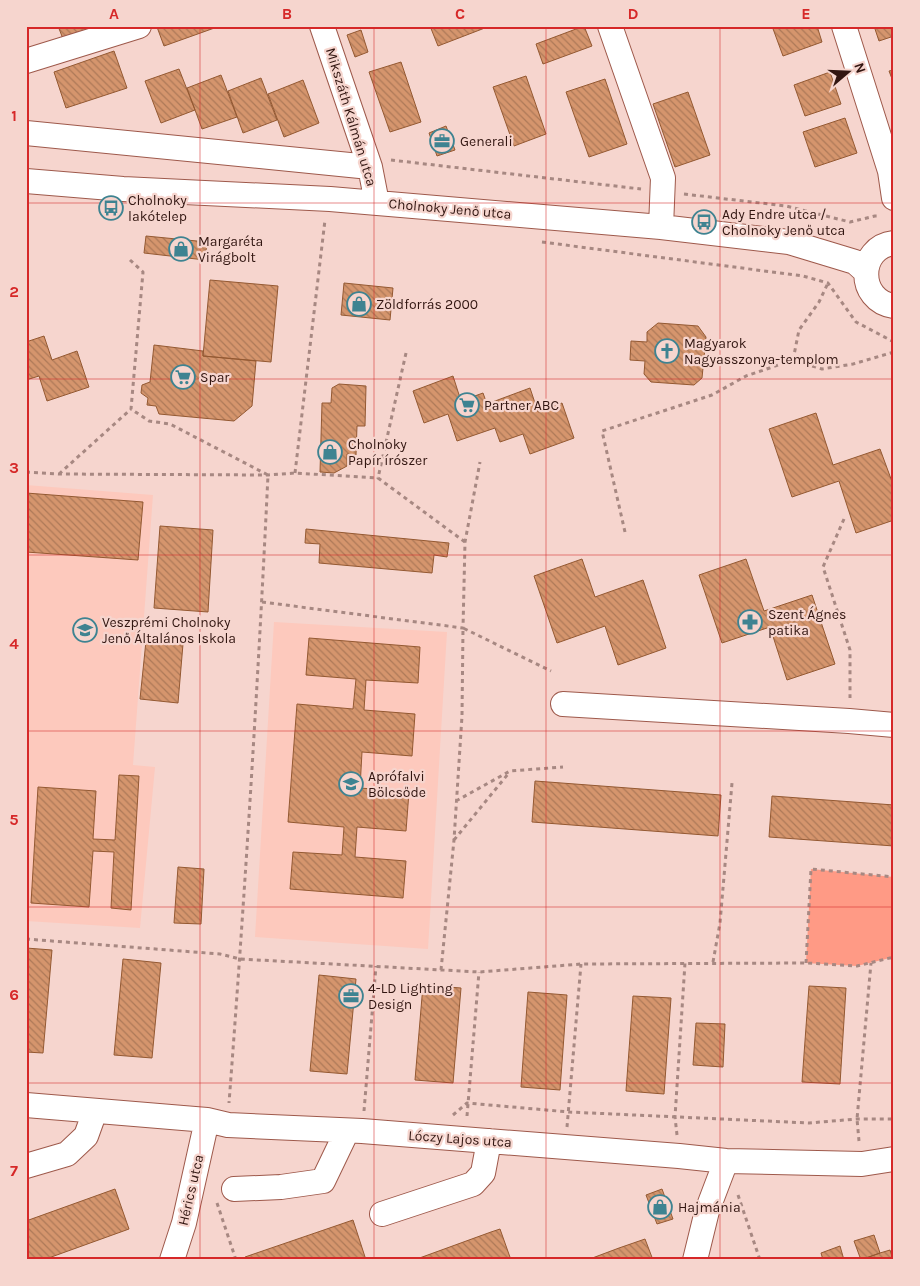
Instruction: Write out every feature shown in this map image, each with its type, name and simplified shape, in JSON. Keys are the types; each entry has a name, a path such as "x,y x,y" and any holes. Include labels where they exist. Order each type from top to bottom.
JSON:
{"street":[{"path":"26,61 139,26"},
{"path":"610,26 663,178 664,191 661,227"},
{"path":"844,26 890,171 889,207"},
{"name":"Mikszáth Kálmán utca","path":"328,28 370,167 377,204"},
{"path":"26,133 370,167"},
{"name":"Cholnoky Jenő utca","path":"26,182 123,189 328,209 377,204 661,227 789,242 855,262 866,272"},
{"path":"894,244 881,247 868,262 866,272 866,282 871,292 878,300 888,306 894,306"},
{"path":"563,704 850,721 894,726"},
{"name":"Lóczy Lajos utca","path":"26,1106 358,1124 478,1140 726,1161 862,1164 894,1160"},
{"path":"26,1166 67,1154 86,1136 95,1111"},
{"name":"Hérics utca","path":"172,1260 221,1116"},
{"path":"226,1193 323,1181 358,1124"},
{"path":"382,1214 473,1184 483,1173 478,1140"},
{"path":"695,1260 707,1211 726,1161"}],"path":[{"path":"370,167 387,160 664,191 786,206 850,222 874,216 889,207"},
{"path":"316,218 328,209"},
{"path":"295,473 328,209"},
{"path":"540,241 804,276 828,284 856,322 894,342"},
{"path":"60,474 131,409 144,272 130,260"},
{"path":"793,360 800,330 819,302 828,284"},
{"path":"625,532 602,431 712,395 746,376 793,360 822,369 853,364 894,352"},
{"path":"378,478 406,353"},
{"path":"131,409 148,421 170,424 268,475"},
{"path":"441,970 454,840 462,716 465,542 480,462"},
{"path":"26,472 60,474 268,475 295,473 378,478 465,542"},
{"path":"221,1116 240,959 268,475"},
{"path":"844,519 823,567 850,650 850,721"},
{"path":"262,602 463,628 551,671"},
{"path":"456,801 510,771 563,767"},
{"path":"454,840 510,771"},
{"path":"713,962 720,922 732,783"},
{"path":"806,963 810,869 894,877"},
{"path":"26,939 220,954 240,959 479,972 581,964 713,962 806,963 857,966 894,958"},
{"path":"679,1156 675,1117 685,963"},
{"path":"862,1164 857,1120 871,963"},
{"path":"565,1147 581,964"},
{"path":"358,1124 376,966"},
{"path":"478,1140 467,1103 479,972"},
{"path":"221,1116 222,1101"},
{"path":"453,1115 467,1103 569,1112 809,1123 894,1119"},
{"path":"358,1124 374,1110"},
{"path":"726,1161 760,1260"},
{"path":"226,1193 217,1205 236,1260"}],"shaded area":[{"name":"Veszprémi Cholnoky Jenő Általános Iskola","path":"26,485 153,495 133,765 155,767 140,928 26,921"},
{"name":"Aprófalvi Bölcsőde","path":"274,622 447,632 428,949 255,937"},
{"path":"811,869 894,877 894,957 857,966 806,963"}],"building":[{"path":"58,26 111,26 65,44"},
{"path":"220,26 164,46 157,27"},
{"path":"430,26 490,26 438,46"},
{"path":"584,26 592,46 543,64 536,44"},
{"path":"772,26 817,26 822,42 783,56"},
{"path":"874,26 894,26 894,36 879,41"},
{"path":"361,30 368,52 355,57 347,35"},
{"path":"114,51 127,88 66,108 54,72"},
{"path":"401,62 421,122 390,132 369,72"},
{"path":"179,69 195,110 161,123 145,81"},
{"path":"894,70 894,84 889,71"},
{"path":"830,72 841,104 805,116 794,85"},
{"path":"221,75 237,117 202,129 187,88"},
{"path":"526,76 546,134 514,146 493,87"},
{"path":"261,78 277,120 243,133 228,91"},
{"path":"605,79 627,144 589,157 566,92"},
{"path":"303,80 319,123 284,137 268,94"},
{"path":"688,92 710,155 675,167 653,104"},
{"path":"845,118 857,153 815,167 803,132"},
{"name":"Generali","path":"446,126 455,150 437,156 429,133"},
{"path":"146,236 207,242 205,260 144,253"},
{"path":"210,280 278,286 271,362 203,356"},
{"path":"344,283 393,288 390,320 341,315"},
{"name":"Magyarok Nagyasszonya-templom","path":"658,323 698,326 706,337 702,378 694,385 651,382 644,374 645,361 630,360 631,341 647,342 647,332"},
{"path":"44,336 52,360 77,351 89,387 47,401 39,376 26,380 26,342"},
{"path":"154,345 203,351 203,356 256,361 252,406 234,421 159,414 156,406 147,405 148,398 141,393 142,385 150,382"},
{"path":"453,376 461,401 483,393 487,404 530,388 538,412 562,403 574,438 530,454 523,434 500,442 495,428 457,441 448,414 424,423 413,391"},
{"path":"339,384 366,386 365,426 357,426 356,455 347,454 347,466 334,473 320,472 322,403 331,403 332,388"},
{"path":"816,413 833,465 880,449 894,487 894,520 856,533 839,481 792,497 769,429"},
{"path":"26,493 143,502 138,560 26,552"},
{"path":"160,526 213,530 208,612 154,608"},
{"path":"306,529 449,543 447,557 434,555 432,573 319,563 320,544 305,543"},
{"path":"582,559 595,597 643,580 666,648 618,665 605,626 557,643 534,576"},
{"path":"746,559 764,611 812,595 835,664 787,680 770,627 722,643 699,575"},
{"path":"309,638 420,647 418,683 366,680 364,710 415,714 412,756 362,752 360,788 409,792 406,831 357,827 355,857 406,861 403,898 290,889 293,852 342,855 344,827 288,822 297,704 353,709 356,679 306,675"},
{"path":"146,641 183,644 178,703 140,699"},
{"path":"119,775 139,776 131,910 111,908 114,852 93,851 89,907 31,903 38,787 96,791 93,839 115,840"},
{"path":"535,781 721,795 718,836 532,822"},
{"path":"772,796 894,805 894,846 769,837"},
{"path":"178,867 204,869 201,924 174,923"},
{"path":"26,948 52,950 43,1053 26,1052"},
{"path":"123,959 161,963 152,1058 114,1055"},
{"path":"319,975 356,979 347,1074 310,1071"},
{"path":"423,985 461,988 453,1083 415,1080"},
{"path":"809,986 846,988 840,1084 802,1082"},
{"path":"528,992 567,995 560,1090 521,1087"},
{"path":"633,996 671,998 664,1094 626,1091"},
{"path":"696,1023 725,1024 723,1067 693,1065"},
{"path":"115,1189 129,1229 43,1260 26,1260 26,1221"},
{"name":"Hajmánia","path":"662,1189 673,1219 657,1224 646,1195"},
{"path":"353,1220 366,1260 246,1260 245,1257"},
{"path":"500,1229 511,1260 414,1260 491,1232"},
{"path":"874,1235 880,1253 861,1260 854,1241"},
{"path":"645,1239 653,1260 587,1260 619,1248"},
{"path":"840,1246 844,1260 823,1260 821,1253"},
{"path":"890,1250 893,1260 860,1260 880,1253"}],"place":[{"name":"Generali","path":"442,141"},
{"name":"Cholnoky lakótelep","path":"111,208"},
{"name":"Ady Endre utca / Cholnoky Jenő utca","path":"704,222"},
{"name":"Margaréta Virágbolt","path":"181,249"},
{"name":"Zöldforrás 2000","path":"359,304"},
{"name":"Magyarok Nagyasszonya-templom","path":"667,351"},
{"name":"Spar","path":"183,377"},
{"name":"Partner ABC","path":"467,405"},
{"name":"Cholnoky Papír írószer","path":"330,452"},
{"name":"Szent Ágnes patika","path":"750,622"},
{"name":"Veszprémi Cholnoky Jenő Általános Iskola","path":"85,630"},
{"name":"Aprófalvi Bölcsőde","path":"351,784"},
{"name":"4-LD Lighting Design","path":"351,996"},
{"name":"Hajmánia","path":"660,1207"}]}
